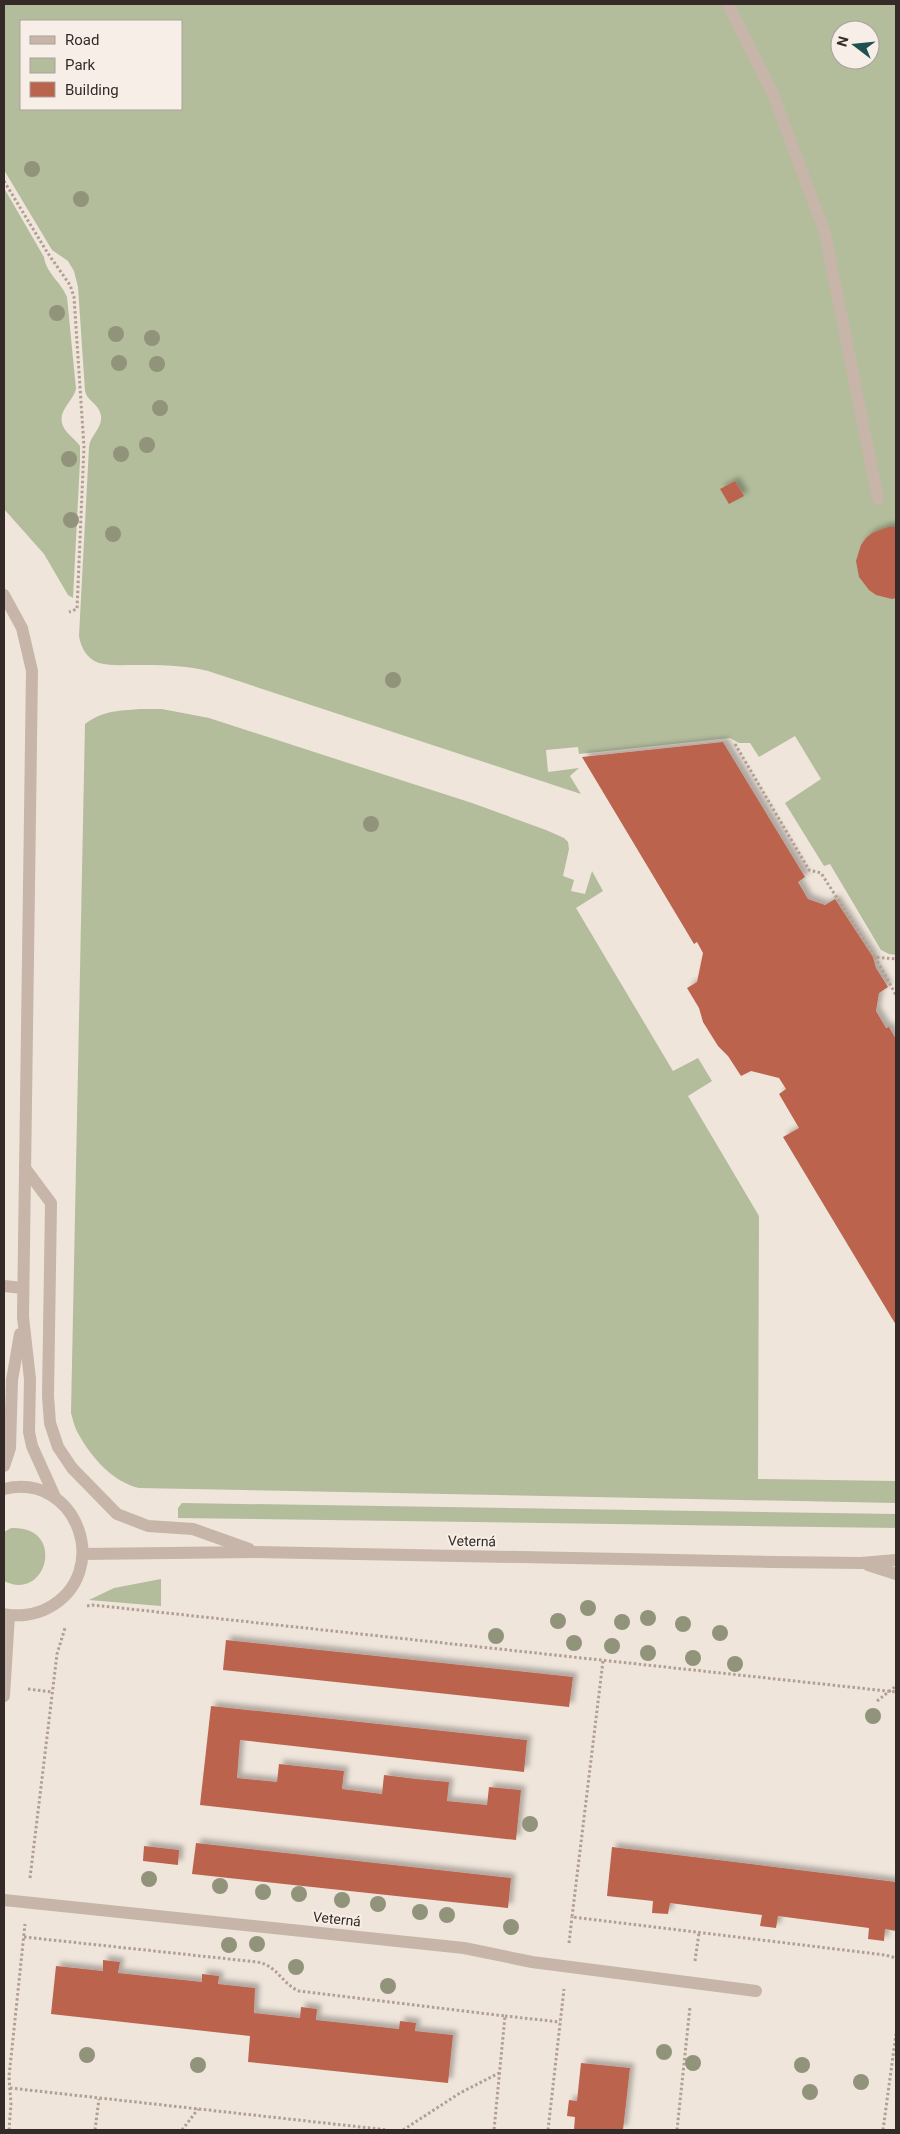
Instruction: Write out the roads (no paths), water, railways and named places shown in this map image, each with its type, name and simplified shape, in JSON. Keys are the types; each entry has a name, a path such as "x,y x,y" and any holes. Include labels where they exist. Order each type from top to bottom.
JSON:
{"street":[{"path":"728,4 773,94 826,233 878,499"},
{"path":"4,595 22,628 32,671 23,1317 30,1379 29,1432 32,1446 54,1498"},
{"path":"25,1168 51,1203 48,1396 50,1423 58,1447 72,1468 117,1514 148,1526 193,1529 256,1552"},
{"path":"4,1286 23,1288"},
{"path":"4,1466 10,1448 12,1380 23,1317"},
{"path":"4,1489 28,1488 44,1492 54,1498 68,1510 77,1524 82,1538 83,1554 78,1577 72,1588 55,1605 33,1614 6,1614 4,1696"},
{"name":"Veterná","path":"83,1554 256,1552 861,1563 896,1560"},
{"path":"861,1563 896,1555"},
{"path":"861,1563 896,1574"},
{"name":"Veterná","path":"861,1563 896,1569"},
{"name":"Veterná","path":"4,1900 464,1948 532,1962 756,1991"}]}
